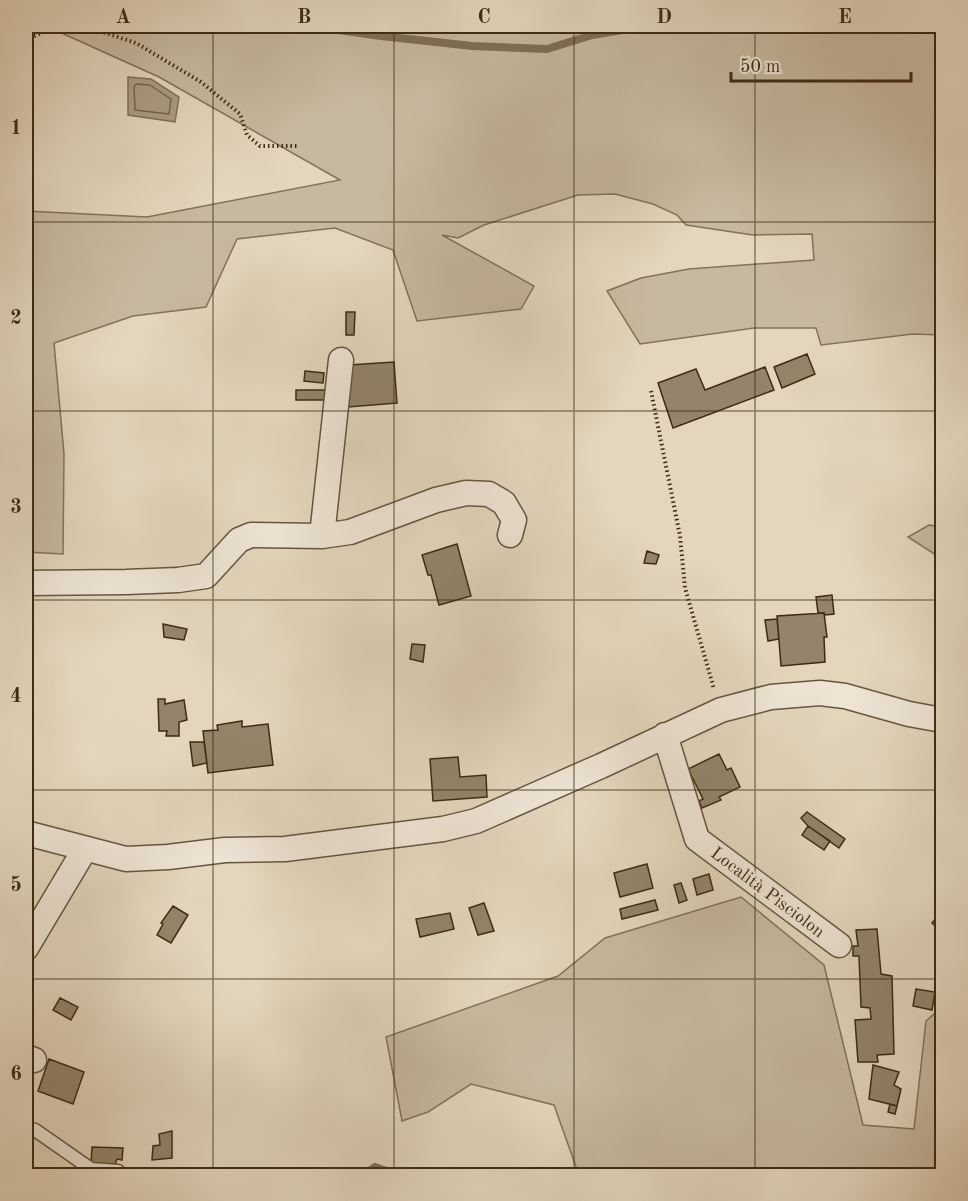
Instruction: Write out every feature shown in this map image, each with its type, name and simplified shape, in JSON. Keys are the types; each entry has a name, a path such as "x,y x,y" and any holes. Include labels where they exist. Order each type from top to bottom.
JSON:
{"street":[{"path":"322,536 340,360"},
{"path":"26,583 178,580 206,576 239,540 251,535 322,536 350,532 436,500 466,493 489,494 504,503 514,520 510,535"},
{"path":"26,833 126,859 168,857 225,850 285,849 443,829 476,821 721,710 771,697 820,693 845,696 909,714 942,720"},
{"name":"Località Pisciolon","path":"665,735 697,839 838,945"},
{"path":"26,948 85,849"}],"lane":[{"path":"26,1127 35,1130 91,1169 118,1171"}],"path":[{"path":"26,39 48,30 91,28 136,43 201,82 240,114 247,135 260,146 299,146"},
{"path":"651,391 680,536 685,588 721,710"}],"shaded area":[{"path":"46,26 942,26 942,335 913,334 821,345 816,328 754,328 640,344 607,291 641,278 689,269 814,260 812,234 753,235 686,225 677,215 653,204 615,194 578,195 484,225 458,238 442,235 534,286 521,309 417,321 393,250 335,228 237,239 206,307 133,316 54,343 64,454 63,554 26,552 26,211 147,217 340,180 159,77"},
{"path":"929,525 942,527 942,556 936,555 908,537"},
{"path":"741,897 824,965 863,1125 914,1129 926,1021 942,1007 942,1175 579,1175 554,1105 471,1084 428,1112 402,1121 386,1037 558,976 605,938"}],"water":[{"path":"128,77 151,79 179,97 175,122 128,115"}],"building":[{"path":"26,112 30,113 26,132"},
{"path":"346,312 355,312 354,335 346,335"},
{"path":"807,354 815,374 782,388 774,367"},
{"path":"394,362 397,403 348,407 347,384 351,384 349,365"},
{"path":"765,367 774,390 673,428 658,383 696,369 705,390"},
{"path":"305,371 324,373 323,383 304,381"},
{"path":"296,390 329,390 328,400 296,400"},
{"path":"457,544 471,596 439,605 431,575 428,575 422,555"},
{"path":"647,551 659,555 656,564 644,563"},
{"path":"832,595 834,614 818,613 816,597"},
{"path":"824,613 827,637 824,637 825,662 781,666 777,616"},
{"path":"777,619 779,639 768,641 765,620"},
{"path":"163,624 187,629 184,640 164,637"},
{"path":"412,644 425,645 423,662 410,659"},
{"path":"158,699 165,699 165,704 184,700 187,720 179,722 179,736 166,736 167,731 159,731"},
{"path":"242,721 242,727 268,724 273,765 208,773 203,731 218,730 217,725"},
{"path":"190,742 204,742 207,763 193,766"},
{"path":"719,754 727,770 731,768 740,787 719,797 721,800 702,808 699,801 703,799 688,769"},
{"path":"458,757 460,777 486,775 487,797 433,801 430,759"},
{"path":"807,812 845,839 839,848 808,826 801,818"},
{"path":"808,826 830,841 824,850 802,835"},
{"path":"647,864 653,888 620,897 614,873"},
{"path":"709,874 713,890 697,895 693,879"},
{"path":"681,883 687,900 679,903 674,885"},
{"path":"655,900 658,910 622,919 620,909"},
{"path":"484,903 494,931 478,935 469,908"},
{"path":"173,906 188,915 171,943 157,935 163,924 161,923"},
{"path":"450,913 454,929 420,937 416,919"},
{"path":"938,916 942,919 942,932 932,923"},
{"path":"877,929 881,974 892,976 894,1054 877,1055 878,1062 858,1062 855,1020 871,1019 870,1008 861,1007 859,956 853,956 853,946 858,946 856,930"},
{"path":"916,989 935,992 932,1010 913,1006"},
{"path":"60,998 78,1007 71,1020 53,1010"},
{"path":"49,1059 84,1072 73,1104 38,1091"},
{"path":"873,1065 899,1072 894,1085 901,1089 897,1106 869,1099"},
{"path":"890,1104 897,1106 895,1114 888,1112"},
{"path":"172,1131 172,1158 152,1160 153,1146 160,1145 159,1134"},
{"path":"92,1147 123,1148 122,1160 117,1159 115,1165 91,1163"}],"waterway":[{"path":"311,26 472,46 547,49 592,35 646,26"},
{"path":"362,1176 375,1167 400,1176"}]}
